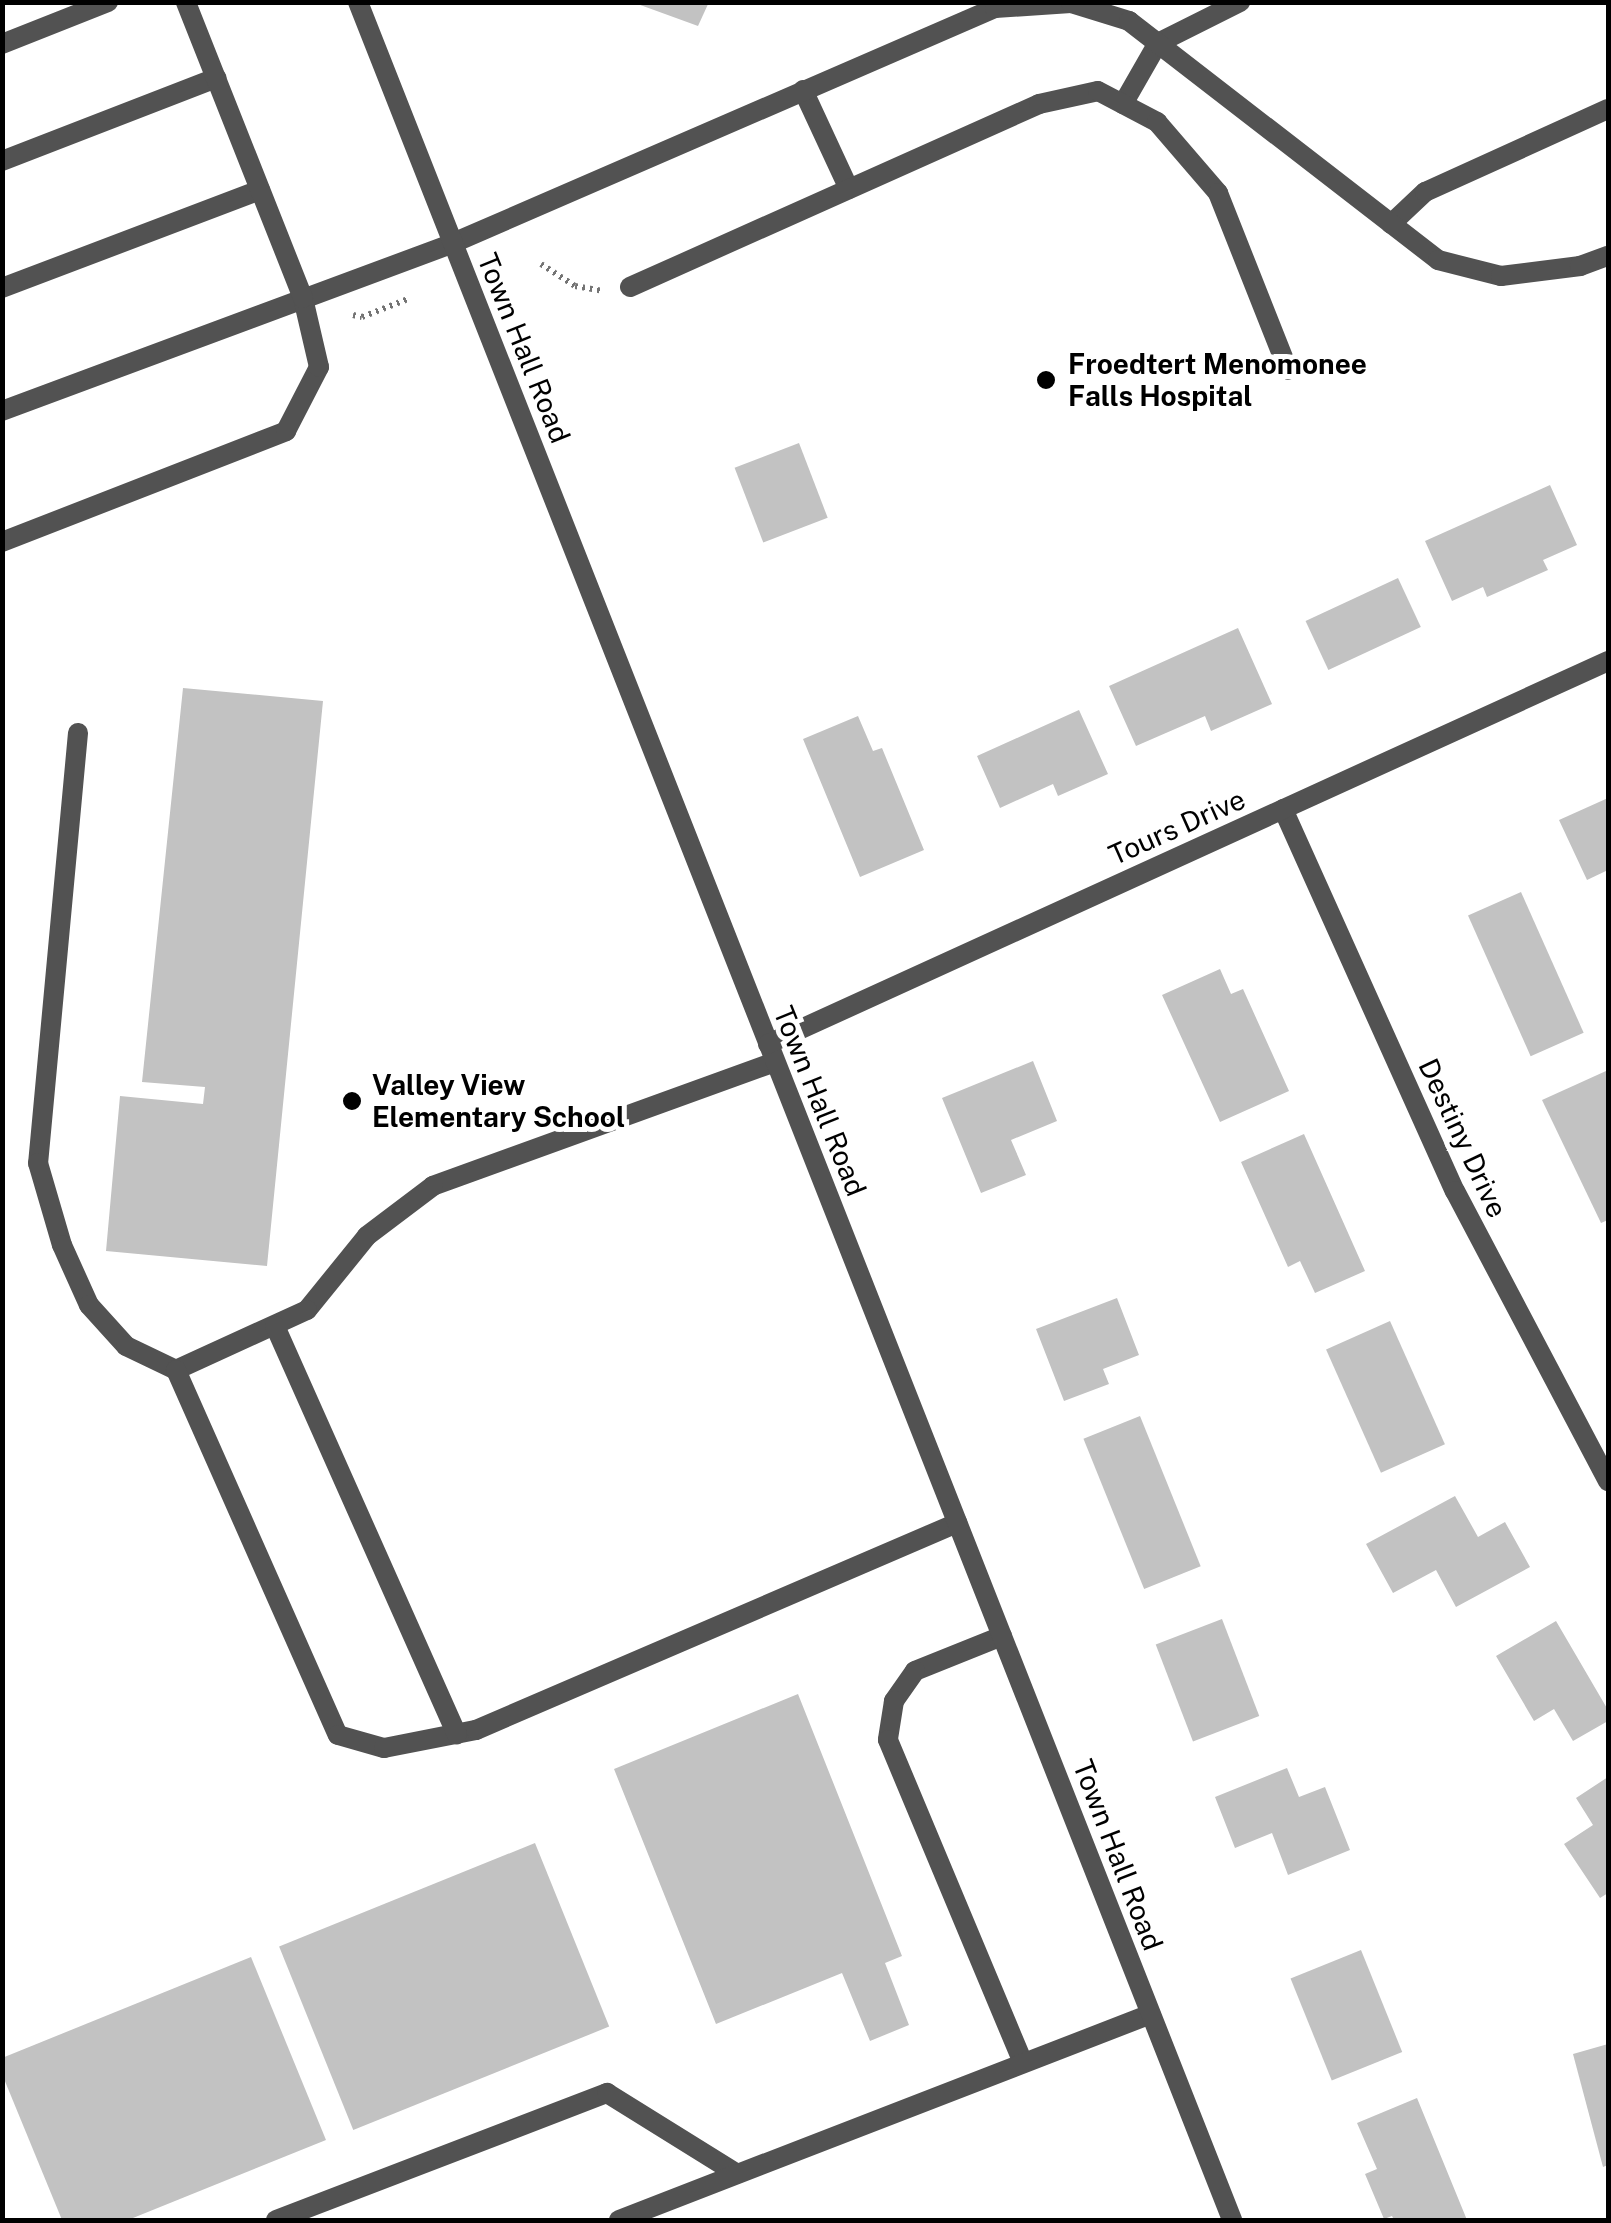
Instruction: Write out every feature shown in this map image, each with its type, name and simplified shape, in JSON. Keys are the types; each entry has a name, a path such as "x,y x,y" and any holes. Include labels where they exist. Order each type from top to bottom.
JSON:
{"street":[{"path":"2,44 108,2"},
{"path":"2,542 286,432 319,367 303,298 186,2"},
{"name":"Town Hall Road","path":"358,2 1232,2220"},
{"path":"2,411 453,243 995,8 1071,2 1129,20 1438,260 1501,276 1580,266 1608,256"},
{"path":"1123,104 1158,43 1240,2"},
{"path":"2,161 216,78"},
{"path":"803,90 849,188"},
{"path":"630,287 1039,104 1098,90 1157,122 1218,193 1288,370"},
{"path":"1392,224 1425,192 1608,109"},
{"path":"2,288 260,190"},
{"name":"Tours Drive","path":"176,1370 307,1310 367,1236 434,1186 772,1053 1284,809 1608,661"},
{"path":"78,733 38,1164 62,1245 89,1305 126,1346 176,1370 338,1734 384,1748 476,1730 957,1523"},
{"name":"Destiny Drive","path":"1284,809 1455,1190 1608,1481"},
{"path":"274,1326 457,1734"},
{"path":"1002,1636 915,1671 894,1701 888,1740 1022,2062"},
{"path":"619,2220 1151,2014"},
{"path":"276,2220 606,2093 737,2174"}],"path":[{"path":"541,264 576,286 604,292 630,287"}],"building":[{"path":"632,2 709,2 698,26"},
{"path":"799,443 828,518 763,542 735,468"},
{"path":"1550,485 1577,545 1543,560 1548,570 1487,597 1483,587 1452,601 1425,541"},
{"path":"1398,578 1421,627 1328,670 1306,621"},
{"path":"1238,628 1272,704 1211,731 1205,716 1136,746 1109,686"},
{"path":"183,688 323,701 267,1266 106,1251 120,1096 203,1104 205,1087 142,1082"},
{"path":"1079,710 1108,774 1058,796 1053,784 1000,808 977,756"},
{"path":"858,716 873,751 882,748 924,850 860,877 803,739"},
{"path":"1608,798 1608,870 1587,880 1559,820"},
{"path":"1521,892 1584,1033 1531,1056 1468,916"},
{"path":"1220,969 1231,994 1243,989 1289,1091 1220,1122 1162,995"},
{"path":"1033,1061 1057,1121 1011,1140 1026,1175 981,1193 942,1098"},
{"path":"1606,1071 1608,1220 1601,1223 1542,1100"},
{"path":"1304,1134 1365,1271 1315,1293 1300,1261 1288,1267 1241,1162"},
{"path":"1117,1298 1139,1355 1103,1369 1109,1384 1064,1401 1036,1329"},
{"path":"1390,1321 1445,1444 1381,1473 1326,1349"},
{"path":"1140,1416 1201,1566 1144,1589 1083,1439"},
{"path":"1455,1496 1478,1537 1505,1522 1530,1567 1456,1607 1436,1570 1393,1593 1366,1544"},
{"path":"1222,1619 1259,1716 1193,1742 1156,1644"},
{"path":"1556,1621 1608,1710 1608,1721 1573,1741 1554,1709 1534,1721 1496,1656"},
{"path":"798,1694 902,1956 885,1963 909,2025 870,2041 842,1973 716,2024 614,1769"},
{"path":"1287,1768 1299,1797 1325,1787 1350,1850 1288,1875 1272,1833 1235,1848 1215,1797"},
{"path":"1608,1777 1608,1893 1600,1898 1564,1844 1593,1825 1576,1798"},
{"path":"535,1843 609,2027 353,2130 279,1946"},
{"path":"1361,1950 1402,2052 1332,2080 1291,1978"},
{"path":"251,1957 326,2140 128,2220 62,2220 2,2074 2,2058"},
{"path":"1608,2044 1608,2165 1603,2167 1573,2054"},
{"path":"1417,2098 1467,2220 1394,2220 1392,2216 1384,2219 1365,2174 1377,2169 1357,2123"}],"place":[{"name":"Froedtert Menomonee Falls Hospital","path":"1046,380"},
{"name":"Valley View Elementary School","path":"352,1101"}]}
